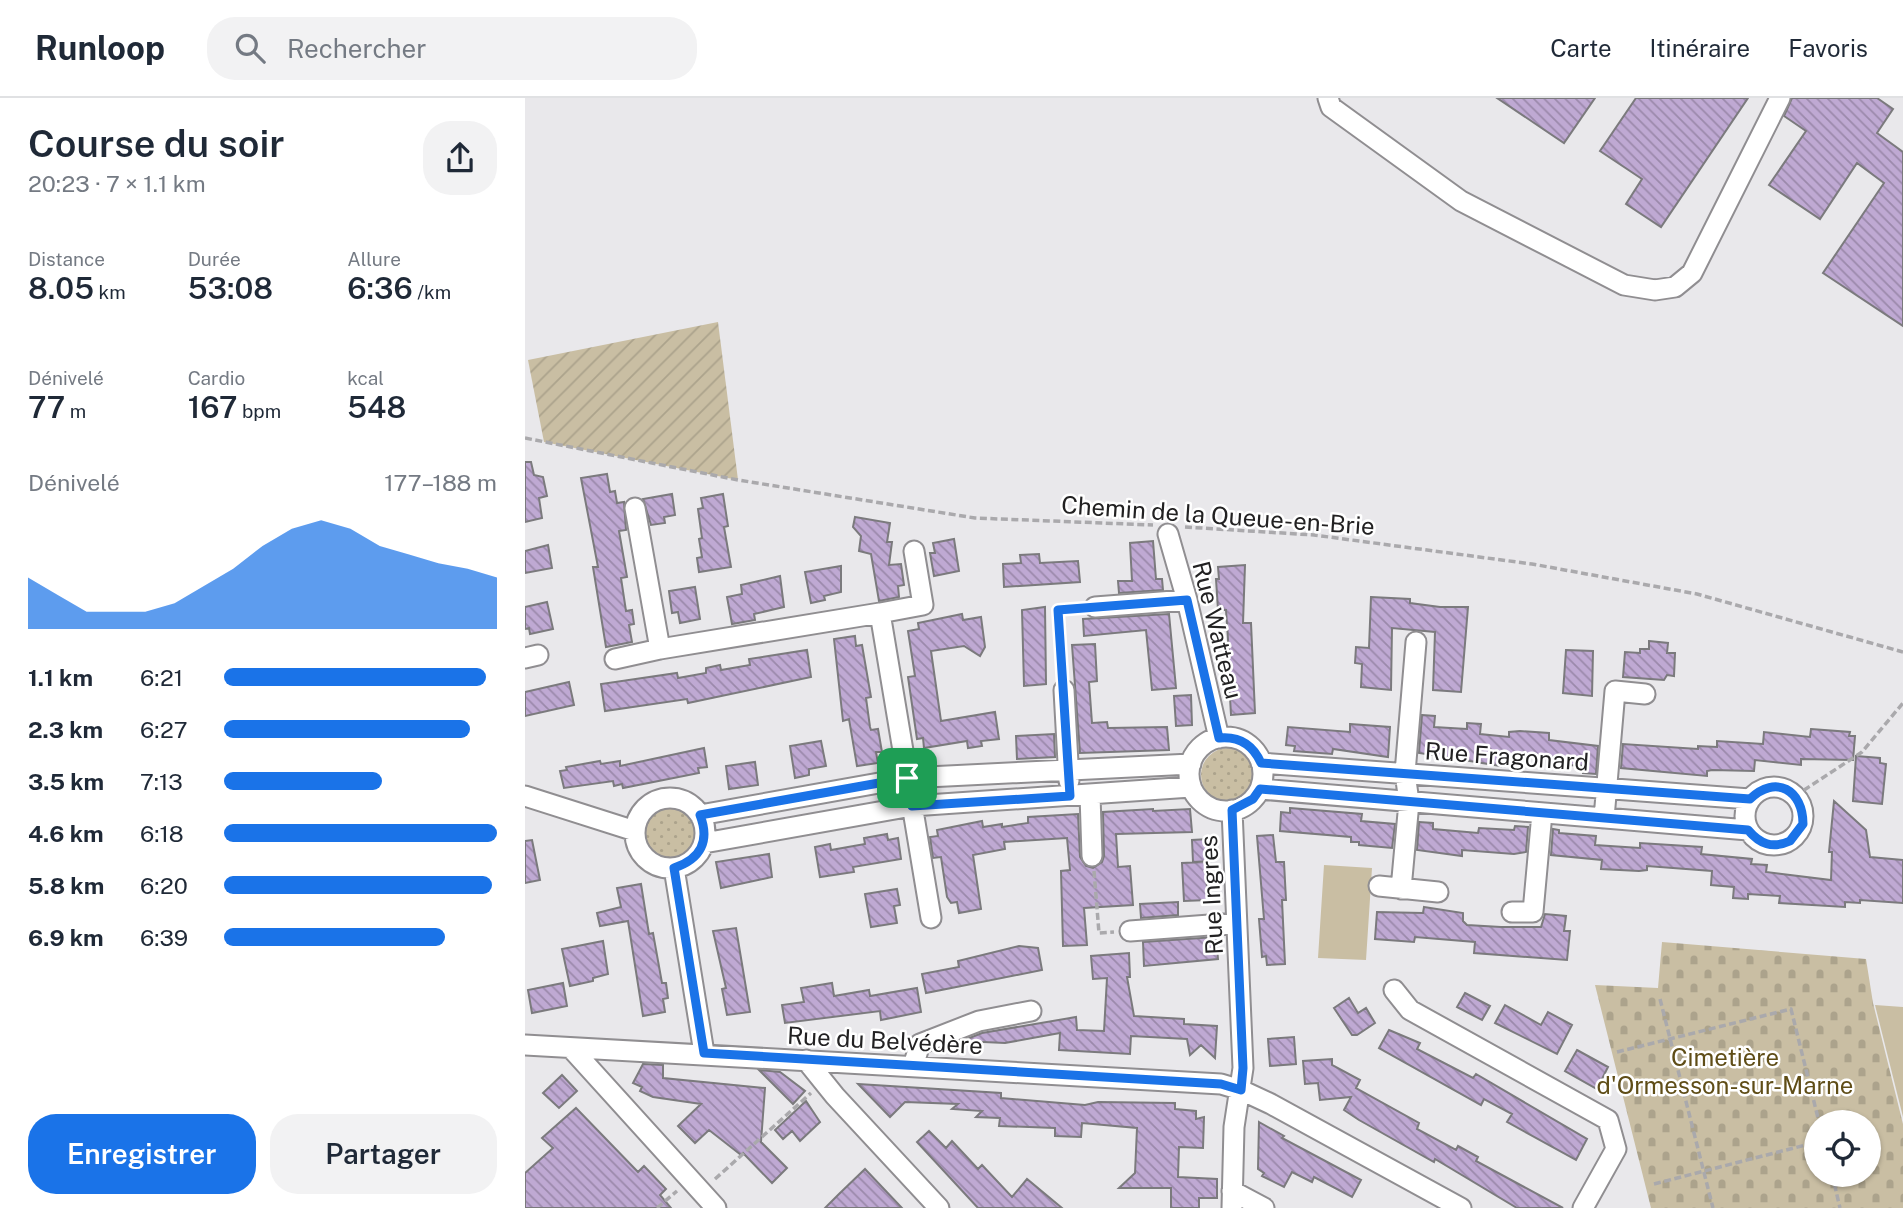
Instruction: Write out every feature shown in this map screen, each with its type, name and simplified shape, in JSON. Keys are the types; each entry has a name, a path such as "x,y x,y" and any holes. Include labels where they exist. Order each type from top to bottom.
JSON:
{"street":[{"path":"1328,98 1331,107 1461,201 1624,285 1655,290 1675,287 1692,273 1780,98"},
{"path":"635,508 660,649"},
{"name":"Rue Watteau","path":"1171,529 1219,738"},
{"path":"615,659 923,605 914,551"},
{"path":"1095,607 1187,600"},
{"path":"880,613 931,918"},
{"path":"1401,888 1409,802 1405,773 1416,642"},
{"path":"1064,690 1070,796"},
{"path":"1604,818 1615,691 1644,694"},
{"path":"1219,738 1240,740 1257,754 1261,763 1260,789 1253,799 1232,810 1207,806 1191,787 1191,764 1201,747 1219,738"},
{"name":"Rue Fragonard","path":"1261,763 1750,799 1758,790 1779,786 1795,796"},
{"path":"700,815 907,778 1191,764"},
{"path":"704,843 912,806 1191,787"},
{"path":"1260,789 1748,830"},
{"path":"1090,794 1092,856"},
{"path":"525,796 635,831"},
{"path":"1750,799 1745,808 1748,830 1757,840 1768,845 1790,841 1803,824 1803,810 1795,796"},
{"path":"664,799 687,803 700,815 705,829 704,843 689,863 674,868 656,865 646,858 637,843 635,831 639,817 646,808 664,799"},
{"name":"Rue Ingres","path":"1232,810 1240,976 1241,1090 1234,1127 1232,1200"},
{"path":"1512,912 1533,912 1542,813"},
{"path":"674,868 704,1053"},
{"path":"1379,886 1438,892"},
{"path":"1130,931 1236,923"},
{"path":"1394,990 1410,1010 1608,1120 1616,1149 1583,1208"},
{"path":"913,1066 920,1044 979,1021 1031,1011"},
{"name":"Rue du Belvédère","path":"525,1045 1221,1084 1241,1090 1461,1208"},
{"path":"571,1048 716,1208"},
{"path":"806,1060 939,1208"},
{"path":"1232,1200 1264,1208"}],"path":[{"name":"Chemin de la Queue-en-Brie","path":"525,438 738,480 975,518 1314,536 1532,564 1697,594 1903,652"},
{"path":"1064,690 1058,610 1095,607"},
{"path":"1795,796 1862,752 1903,704"},
{"path":"1092,856 1099,933 1130,931"},
{"path":"1660,999 1713,1208"},
{"path":"1617,1052 1791,1009 1816,1110"},
{"path":"657,1208 679,1188 707,1186 824,1080"},
{"path":"1654,1184 1804,1145"},
{"path":"1835,1187 1840,1208"}],"green space":[{"path":"718,322 738,480 544,442 528,360"},
{"path":"1228,748 1247,756 1255,775 1247,794 1228,802 1209,794 1201,775 1209,756"},
{"path":"663,806 675,806 685,810 693,818 697,834 693,850 685,858 675,862 663,862 653,858 645,850 641,840 641,828 645,818 653,810"},
{"path":"1324,865 1372,868 1366,960 1318,958"},
{"name":"Cimetière d'Ormesson-sur-Marne","path":"1662,942 1866,959 1873,1003 1903,1124 1903,1208 1651,1208 1595,985 1658,988"},
{"path":"1875,1005 1903,1007 1903,1117"}],"building":[{"path":"1497,98 1595,98 1564,143"},
{"path":"1636,98 1748,98 1661,227 1626,204 1642,179 1600,151"},
{"path":"1792,98 1877,98 1893,109 1877,133 1903,152 1903,326 1823,273 1884,183 1857,163 1820,219 1769,185 1806,131 1784,116"},
{"path":"525,462 531,462 534,475 543,477 547,496 539,498 542,518 525,522"},
{"path":"607,474 610,492 615,491 617,503 624,502 626,530 619,531 627,577 621,578 626,611 632,610 634,624 629,625 632,642 606,647 593,567 598,567 581,478"},
{"path":"672,494 675,515 664,517 665,523 651,525 643,499"},
{"path":"723,494 728,526 724,527 731,567 699,572 697,558 702,557 699,539 702,538 698,509 703,508 701,498"},
{"path":"855,517 890,523 887,542 892,542 889,565 901,564 904,585 898,586 899,597 879,601 871,554 859,551 861,536 853,527"},
{"path":"954,539 959,571 934,576 930,553 935,553 933,543"},
{"path":"1153,541 1156,579 1162,579 1163,590 1119,593 1118,581 1132,581 1130,543"},
{"path":"548,545 552,568 525,573 525,551"},
{"path":"1039,554 1040,563 1078,561 1080,582 1004,587 1003,564 1021,563 1020,555"},
{"path":"1245,565 1243,623 1251,623 1255,713 1231,715 1229,679 1224,680 1222,654 1229,654 1226,610 1218,610 1216,579 1219,579 1218,567"},
{"path":"841,566 841,592 811,603 805,572"},
{"path":"780,576 784,607 754,614 755,620 732,624 727,597 742,594 741,585"},
{"path":"695,587 700,619 680,623 678,612 672,613 669,591"},
{"path":"1371,597 1410,599 1410,603 1440,607 1468,607 1461,692 1433,690 1435,632 1392,628 1391,690 1361,687 1362,664 1355,663 1356,647 1369,648"},
{"path":"547,602 553,629 530,634 529,628 525,629 525,607"},
{"path":"1045,607 1046,684 1024,686 1022,610"},
{"path":"962,614 963,620 981,617 985,647 980,656 964,646 931,651 941,721 995,712 999,739 981,741 982,746 968,748 967,741 924,748 923,738 917,739 908,677 915,676 908,631 919,629 918,623"},
{"path":"1169,614 1176,688 1152,690 1146,630 1084,636 1083,619"},
{"path":"855,636 856,646 862,645 871,697 866,698 870,727 871,730 878,729 882,752 876,752 878,763 857,766 849,719 843,721 834,639"},
{"path":"1649,641 1668,643 1667,653 1675,653 1674,676 1667,675 1664,680 1623,677 1625,652 1640,653 1640,649 1649,649"},
{"path":"1095,644 1097,681 1089,682 1092,723 1107,722 1108,728 1167,727 1169,750 1080,753 1072,645"},
{"path":"807,650 811,677 688,703 687,699 605,711 601,684 677,673 678,678 706,673 706,668 720,665 721,670 750,665 749,659"},
{"path":"1566,650 1593,651 1592,696 1563,693"},
{"path":"569,682 574,705 525,716 525,692"},
{"path":"1191,695 1192,725 1176,726 1174,696"},
{"path":"1422,715 1435,716 1434,727 1467,729 1467,723 1481,724 1480,734 1509,737 1509,732 1549,733 1549,740 1598,746 1596,774 1583,773 1583,766 1553,764 1554,757 1518,755 1517,761 1502,760 1501,766 1419,753"},
{"path":"1350,724 1390,727 1388,757 1333,749 1332,754 1294,751 1295,746 1286,745 1288,727 1350,732"},
{"path":"1811,729 1850,732 1849,736 1855,736 1853,760 1801,759 1801,765 1755,760 1754,771 1712,770 1707,771 1707,776 1621,768 1623,744 1698,749 1698,746 1717,747 1717,741 1763,744 1764,732 1810,737"},
{"path":"1054,734 1055,757 1017,759 1016,736"},
{"path":"821,741 826,766 809,769 809,775 795,778 790,746"},
{"path":"704,748 707,767 698,768 699,773 623,788 622,784 614,786 613,781 564,788 560,771 567,770 566,767 600,761 601,764 620,761 620,766"},
{"path":"1856,756 1880,758 1880,763 1886,764 1882,804 1853,801"},
{"path":"755,762 758,785 729,789 726,766"},
{"path":"1834,801 1866,830 1870,857 1903,860 1903,903 1860,900 1860,903 1845,902 1845,907 1779,903 1780,896 1748,894 1748,899 1733,898 1734,887 1711,885 1712,871 1647,866 1647,870 1639,871 1601,869 1602,860 1551,855 1553,829 1559,830 1559,833 1596,836 1595,845 1640,848 1640,843 1702,847 1701,854 1752,859 1751,864 1767,865 1766,872 1831,880 1832,852 1829,852"},
{"path":"1290,808 1362,814 1361,821 1395,824 1392,848 1359,845 1359,842 1351,842 1351,837 1280,831 1281,812 1290,813"},
{"path":"1190,809 1192,832 1116,834 1118,867 1130,866 1133,905 1084,908 1087,945 1063,946 1061,871 1070,870 1067,838 1004,842 1005,849 973,855 981,909 959,913 957,902 951,903 947,897 941,857 933,858 930,837 938,836 937,830 982,821 983,827 1002,824 1002,827 1028,823 1028,817 1078,814 1080,857 1086,866 1093,868 1102,862 1104,856 1103,812"},
{"path":"1419,822 1433,823 1433,829 1478,833 1479,828 1514,830 1515,826 1528,827 1526,852 1514,854 1462,850 1462,856 1417,850"},
{"path":"887,834 888,840 898,838 901,859 853,867 854,872 820,877 815,847 830,844 831,850 865,844 864,838"},
{"path":"1273,835 1276,862 1284,862 1286,900 1282,900 1285,964 1267,965 1266,956 1262,957 1259,919 1264,919 1257,836"},
{"path":"1209,839 1211,861 1193,862 1192,840"},
{"path":"532,840 540,880 525,883 525,841"},
{"path":"769,854 772,877 721,888 716,862"},
{"path":"1205,862 1208,900 1184,901 1182,863"},
{"path":"641,884 649,934 653,933 662,983 666,983 668,998 663,999 665,1012 643,1016 628,921 600,926 597,913 621,907 617,888"},
{"path":"897,889 900,905 894,906 897,923 871,927 865,894"},
{"path":"1178,902 1178,915 1141,918 1140,904"},
{"path":"1424,907 1463,913 1463,921 1467,925 1541,927 1545,914 1566,916 1564,931 1570,931 1567,960 1474,953 1475,942 1415,937 1414,942 1375,939 1377,912 1423,913"},
{"path":"736,928 750,1012 727,1015 722,989 726,988 713,931"},
{"path":"1216,937 1218,959 1144,966 1143,942"},
{"path":"603,941 608,974 593,978 593,981 570,986 562,949"},
{"path":"1019,946 1038,948 1042,970 926,993 922,974 959,967 958,961"},
{"path":"1129,953 1130,977 1127,977 1134,1016 1184,1019 1184,1024 1217,1026 1215,1058 1201,1045 1190,1055 1187,1039 1131,1036 1130,1054 1059,1050 1060,1033 1005,1043 962,1041 982,1033 1076,1017 1077,1030 1104,1031 1107,978 1093,979 1091,956"},
{"path":"563,983 567,1006 532,1013 528,990"},
{"path":"832,983 834,996 869,990 870,996 917,988 921,1012 881,1020 880,1011 785,1023 782,1005 804,1002 801,988"},
{"path":"1465,993 1490,1006 1482,1020 1457,1007"},
{"path":"1349,998 1358,1013 1366,1008 1375,1023 1357,1035 1352,1035 1334,1008"},
{"path":"1505,1005 1541,1025 1548,1012 1572,1025 1557,1054 1495,1023"},
{"path":"1389,1030 1420,1043 1417,1049 1473,1078 1476,1074 1587,1139 1576,1160 1507,1122 1512,1114 1484,1099 1481,1105 1379,1048"},
{"path":"1294,1037 1296,1064 1270,1066 1268,1039"},
{"path":"1577,1050 1608,1067 1597,1089 1565,1071"},
{"path":"1332,1059 1332,1065 1360,1080 1356,1088 1419,1123 1417,1129 1456,1150 1458,1146 1478,1157 1476,1161 1563,1208 1517,1208 1435,1159 1434,1162 1344,1110 1351,1097 1320,1100 1318,1083 1305,1084 1303,1061"},
{"path":"643,1064 663,1065 663,1078 765,1088 761,1142 787,1168 772,1183 743,1153 741,1155 709,1130 695,1143 678,1126 701,1104 653,1097 640,1091 642,1087 633,1083"},
{"path":"759,1070 780,1072 805,1091 793,1104"},
{"path":"562,1075 577,1091 559,1108 543,1093"},
{"path":"858,1084 1001,1093 1001,1098 1085,1105 1098,1102 1175,1103 1175,1109 1196,1111 1196,1119 1204,1117 1203,1148 1179,1147 1178,1177 1217,1179 1217,1198 1199,1198 1199,1208 1171,1208 1171,1188 1119,1188 1135,1173 1137,1128 1082,1123 1081,1137 1055,1136 1055,1128 999,1126 1000,1118 976,1117 982,1111 952,1109 958,1104 905,1102 890,1117"},
{"path":"806,1101 820,1122 800,1141 792,1131 783,1139 775,1130"},
{"path":"576,1108 638,1172 644,1166 666,1189 660,1195 671,1208 525,1208 525,1173 553,1148 542,1138"},
{"path":"1259,1122 1284,1136 1282,1138 1361,1180 1352,1197 1314,1177 1312,1182 1292,1172 1284,1187 1262,1176 1264,1173 1258,1169"},
{"path":"929,1131 946,1148 952,1141 978,1169 982,1165 1012,1197 1027,1179 1062,1208 978,1208 917,1142"},
{"path":"865,1169 902,1208 825,1208 839,1194"}],"route":[{"path":"1187,600 1219,738 1240,740 1257,754 1261,763 1750,799 1758,790 1779,786 1790,791 1800,801 1803,824 1790,841 1781,845 1768,845 1757,840 1748,830 1260,789 1243,807 1232,810 1243,1068 1241,1090 1221,1084 704,1053 674,868 689,863 698,855 704,843 705,829 700,815 907,778 912,806 1070,796 1058,610 1187,600"}]}
